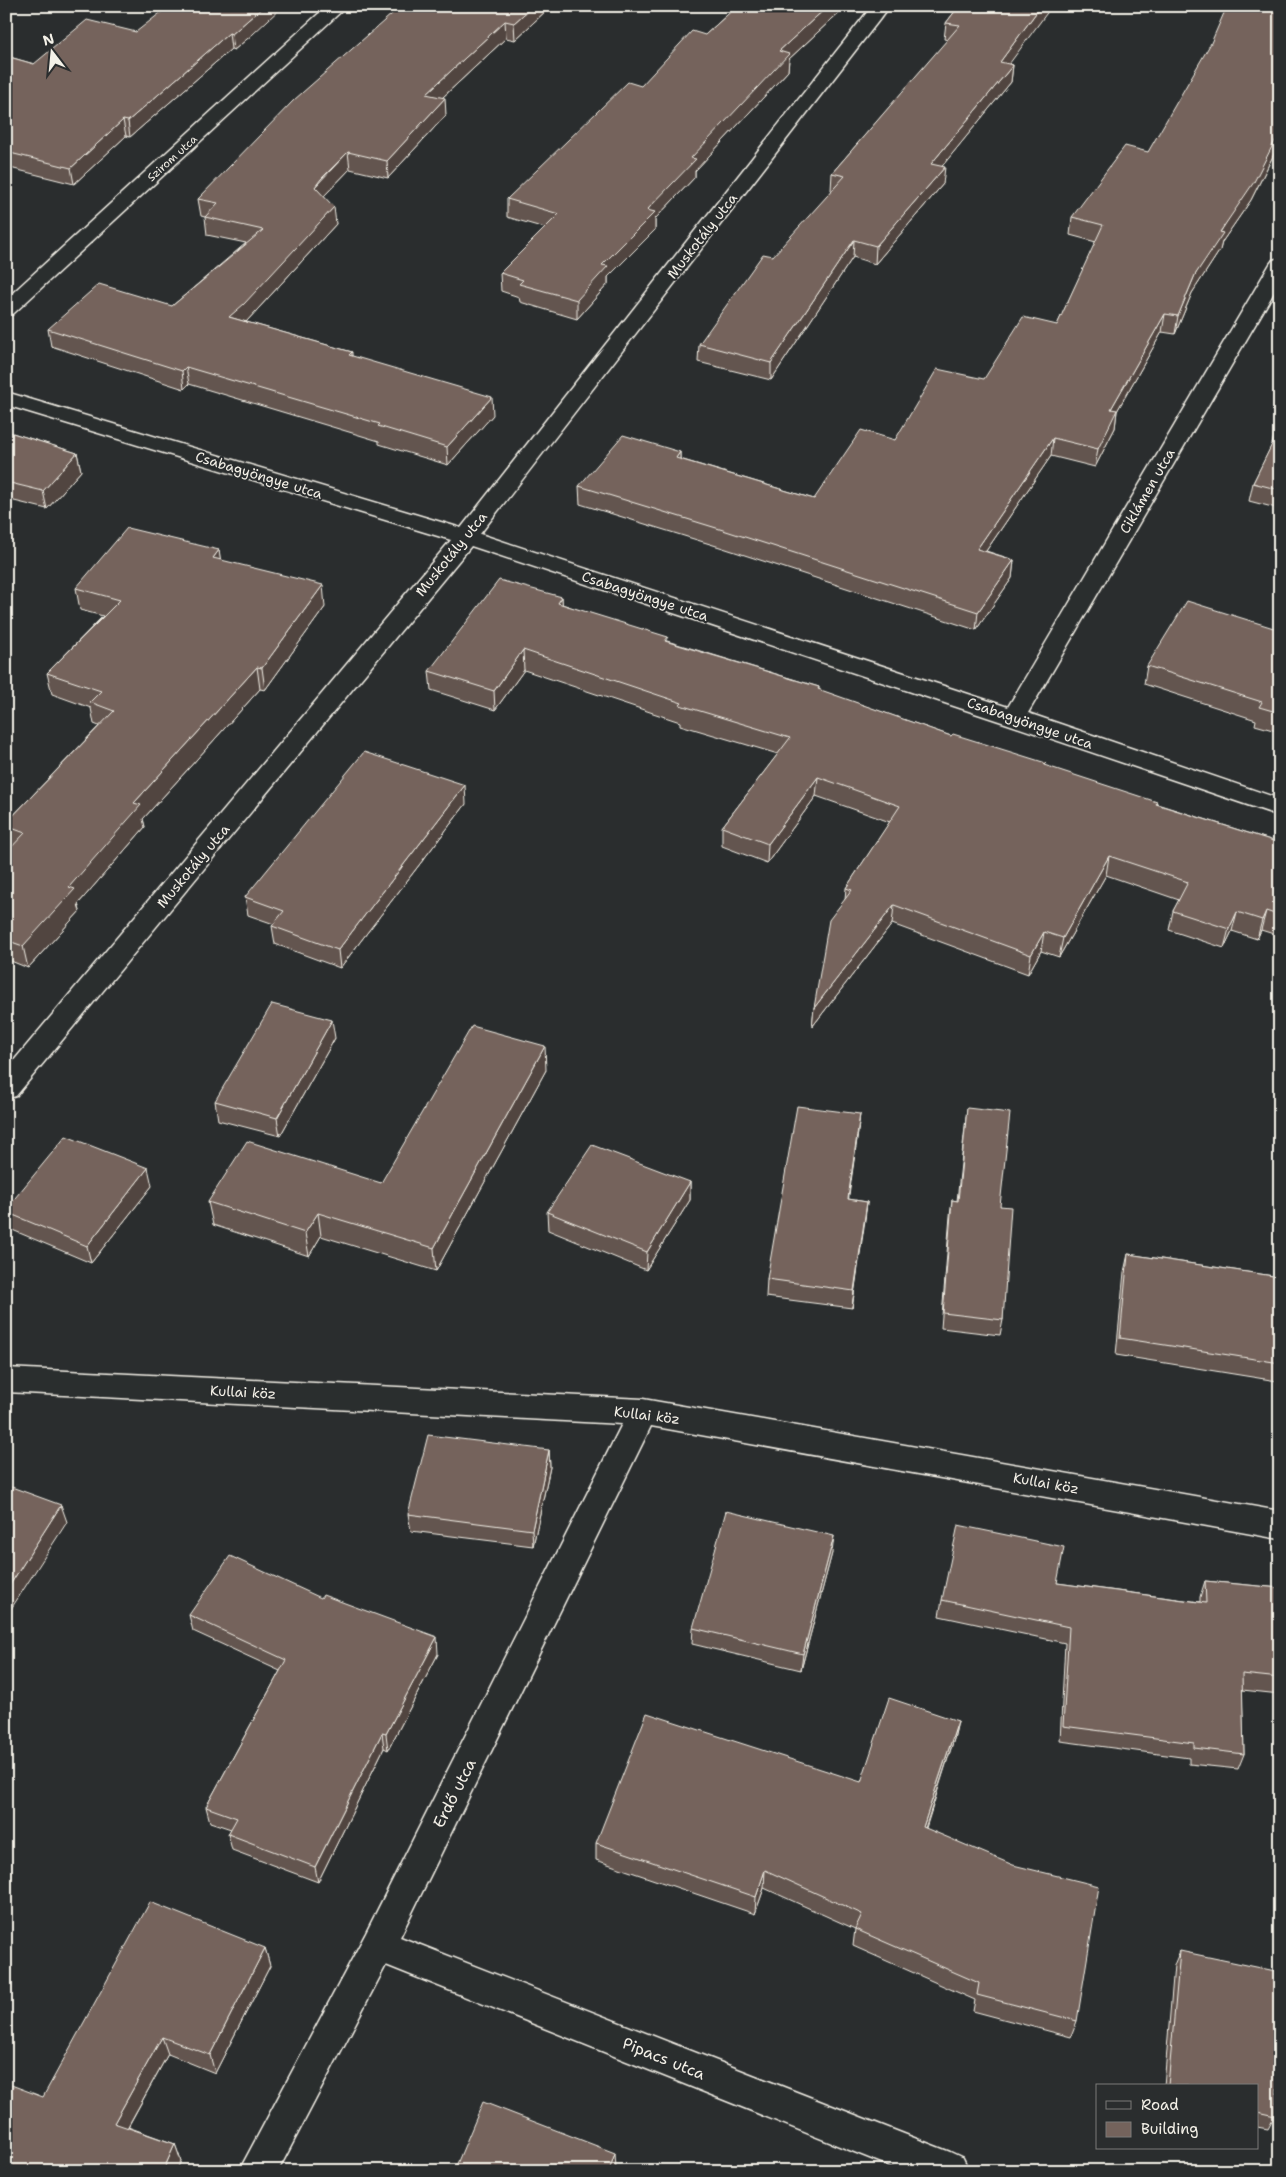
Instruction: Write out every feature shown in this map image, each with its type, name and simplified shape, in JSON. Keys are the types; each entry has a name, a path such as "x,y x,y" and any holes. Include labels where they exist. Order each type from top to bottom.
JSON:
{"street":[{"name":"Szirom utca","path":"6,310 338,6"},
{"name":"Muskotály utca","path":"6,1089 466,538 881,6"},
{"name":"Ciklámen utca","path":"1014,717 1280,264"},
{"name":"Csabagyöngye utca","path":"6,398 466,538 1014,717 1280,808"},
{"name":"Kullai köz","path":"6,1380 644,1412 1280,1525"},
{"name":"Erdő utca","path":"258,2171 378,1944 644,1412"},
{"name":"Pipacs utca","path":"378,1944 950,2171"}],"building":[{"path":"169,6 264,6 232,34 229,33 128,121 123,120 71,168 6,152 6,56 34,64 87,20 136,32"},
{"path":"401,6 533,6 514,23 505,21 426,94 445,98 387,161 348,152 321,179 315,187 334,207 244,304 229,317 352,352 349,355 492,397 447,447 378,426 380,424 186,367 182,371 48,329 99,284 172,306 263,230 205,217 218,203 198,199 294,100"},
{"path":"737,6 828,6 779,51 789,54 691,158 696,159 647,210 655,212 602,265 608,266 577,300 519,284 523,280 500,273 559,214 507,199 628,82 641,86 692,31 705,35"},
{"path":"959,6 1041,6 1000,62 1013,65 931,164 945,167 876,246 854,240 771,363 699,344 763,254 773,256 845,176 832,173 960,25 946,23"},
{"path":"1227,6 1280,6 1280,131 1254,182 1220,232 1223,233 1195,275 1178,316 1165,314 1111,409 1117,410 1098,449 1053,438 977,549 1014,560 978,612 579,486 623,435 680,452 676,458 814,499 861,430 895,440 937,369 984,379 1023,317 1057,325 1103,225 1072,217 1125,146 1148,152 1211,43"},
{"path":"1280,420 1280,490 1253,483 1279,430 1275,429"},
{"path":"6,431 77,453 43,491 6,482"},
{"path":"127,528 219,550 213,558 323,585 262,668 257,667 134,803 141,805 69,887 75,889 23,946 6,940 6,853 25,833 6,826 6,823 114,711 90,702 101,691 47,673 120,600 76,588"},
{"path":"499,580 562,597 558,603 668,637 665,641 819,687 818,689 951,736 953,734 1046,763 1044,765 1157,802 1156,804 1280,843 1280,916 1266,911 1262,920 1237,912 1229,929 1173,911 1188,882 1109,856 1063,938 1044,932 1031,955 894,905 814,1008 829,920 852,890 846,888 900,806 818,777 768,844 722,827 790,738 680,705 682,703 523,650 494,691 429,671"},
{"path":"1187,601 1280,630 1280,713 1259,707 1262,702 1147,666"},
{"path":"364,752 465,785 338,950 272,926 284,911 245,897"},
{"path":"272,1004 332,1020 277,1118 215,1101"},
{"path":"472,1026 545,1046 434,1248 318,1213 305,1233 208,1202 247,1141 381,1183"},
{"path":"797,1106 860,1114 848,1199 867,1202 854,1291 767,1279"},
{"path":"967,1108 1010,1113 1000,1206 1011,1207 1003,1320 943,1313 952,1200 958,1201"},
{"path":"66,1136 148,1168 87,1246 6,1212 6,1209"},
{"path":"592,1145 690,1182 647,1252 547,1212"},
{"path":"1128,1254 1280,1277 1280,1363 1120,1338"},
{"path":"428,1435 549,1450 532,1530 408,1514"},
{"path":"6,1485 61,1505 6,1591"},
{"path":"726,1511 834,1536 803,1654 693,1628"},
{"path":"958,1525 1064,1547 1057,1583 1206,1603 1205,1581 1280,1588 1280,1678 1242,1674 1244,1754 1194,1748 1194,1743 1063,1726 1069,1627 942,1600"},
{"path":"230,1556 321,1598 323,1595 437,1637 386,1734 382,1733 315,1867 228,1834 237,1818 206,1807 286,1660 189,1615"},
{"path":"889,1698 958,1721 923,1827 1013,1865 1099,1886 1077,2021 977,1995 979,1983 855,1929 862,1914 765,1870 756,1897 596,1843 647,1713 861,1782"},
{"path":"150,1902 265,1948 210,2055 162,2037 114,2123 175,2144 163,2171 6,2171 6,2083 43,2097"},
{"path":"1180,1951 1280,1972 1280,2039 1275,2116 1258,2112 1258,2084 1168,2084"},
{"path":"483,2102 615,2153 609,2171 454,2171"}]}
